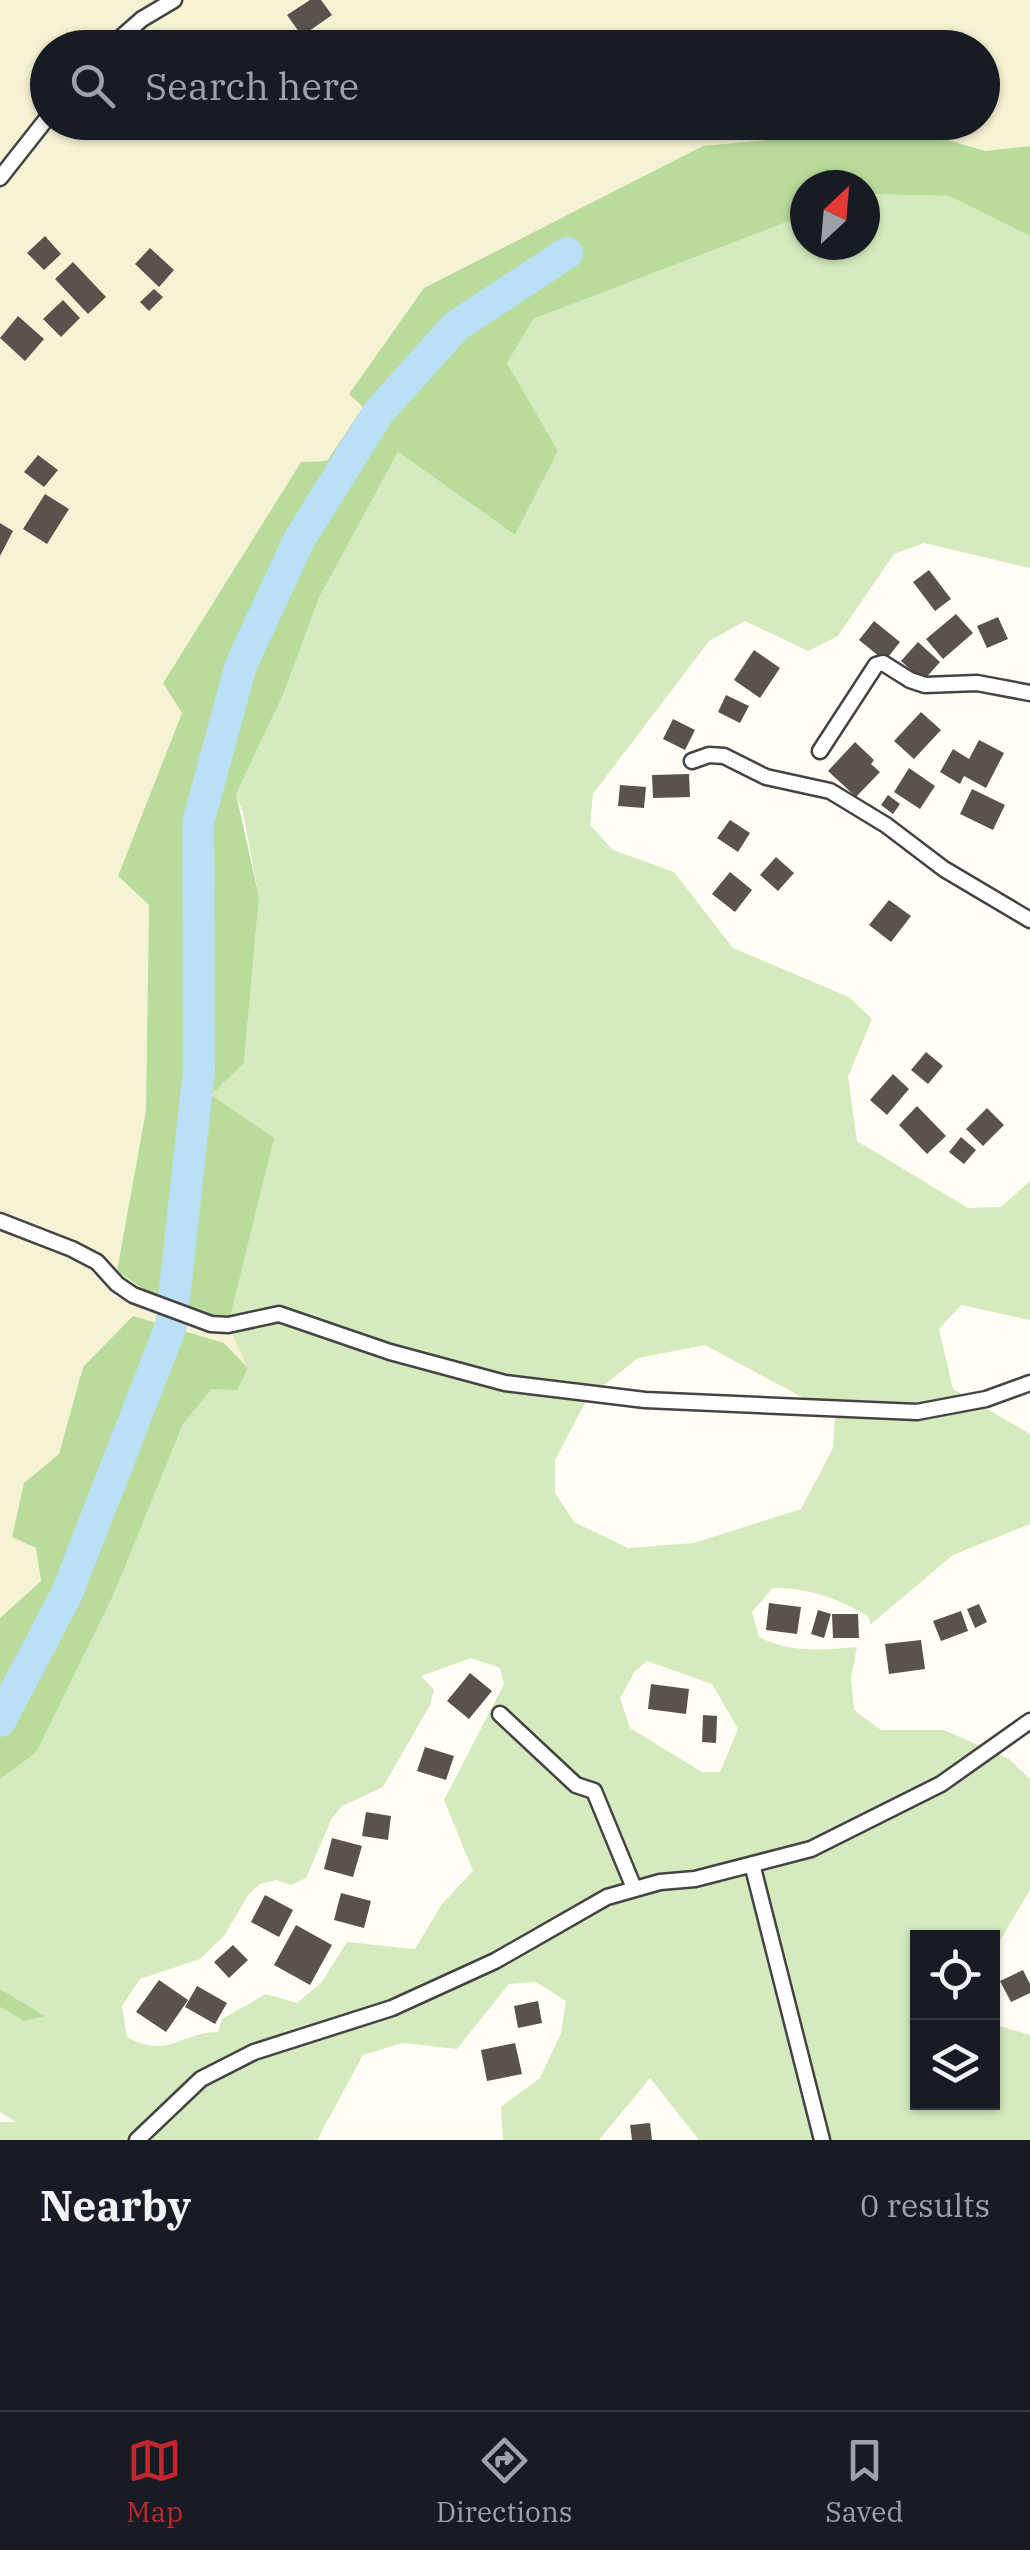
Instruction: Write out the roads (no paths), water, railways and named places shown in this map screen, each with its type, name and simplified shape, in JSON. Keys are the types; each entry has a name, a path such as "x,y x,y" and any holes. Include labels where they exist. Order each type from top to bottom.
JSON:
{"street":[{"path":"129,30 174,0"},
{"path":"0,178 30,140"},
{"path":"820,751 876,665 883,663 910,680 925,684 978,683 1030,692"},
{"path":"692,761 724,756 766,776 830,791 886,825 944,869 1030,920"},
{"path":"0,1220 98,1262 116,1284 133,1295 211,1324 245,1323 279,1314 390,1352 536,1388 645,1400 917,1412 986,1399 1030,1383"},
{"path":"500,1714 576,1785 594,1791 634,1888"},
{"path":"137,2140 201,2079 254,2052 392,2008 495,1961 607,1897 634,1888 696,1880 811,1849 941,1784 1030,1721"},
{"path":"752,1864 822,2140"}],"waterway":[{"path":"0,1721 67,1593 171,1326 199,1070 198,823 241,665 299,540 378,413 456,326 567,253"}]}
